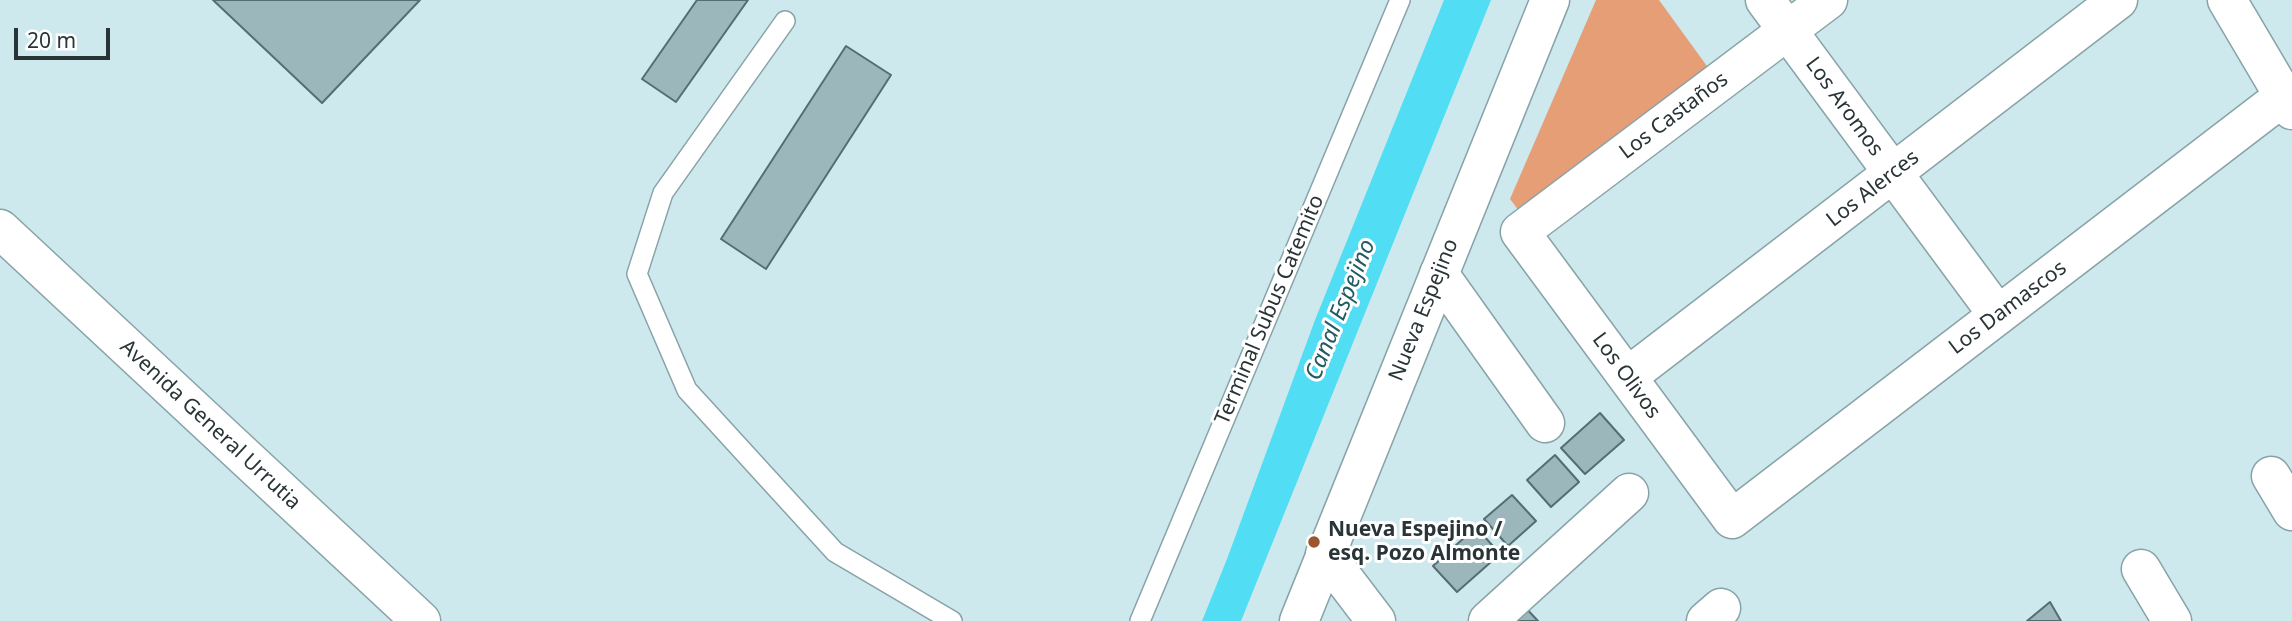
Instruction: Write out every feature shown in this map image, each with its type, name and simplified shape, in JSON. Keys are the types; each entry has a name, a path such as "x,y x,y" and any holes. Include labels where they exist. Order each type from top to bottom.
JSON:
{"street":[{"name":"Nueva Espejino","path":"1299,621 1550,0"},
{"name":"Los Aromos","path":"1765,0 1998,315"},
{"name":"Los Castaños","path":"1520,232 1828,0"},
{"name":"Los Alerces","path":"1627,377 2118,0"},
{"path":"2227,0 2286,90"},
{"name":"Los Damascos","path":"1732,519 2286,90"},
{"name":"Avenida General Urrutia","path":"0,229 421,621"},
{"name":"Los Olivos","path":"1520,232 1732,519"},
{"path":"1439,274 1545,423"},
{"path":"2271,476 2292,511"},
{"path":"1488,621 1629,493"},
{"path":"1325,554 1376,621"},
{"path":"2141,569 2172,621"}],"lane":[{"name":"Terminal Subus Catemito","path":"1140,621 1400,0"},
{"path":"785,21 663,193 637,274 687,390 835,552 952,621"}],"shaded area":[{"path":"1596,0 1659,0 1712,73 1519,211 1510,199"}],"water":[{"name":"Canal Espejino","path":"1444,0 1491,0 1241,621 1202,621 1315,320"}],"building":[{"path":"213,0 420,0 322,103"},
{"path":"697,0 748,0 676,102 642,79"},
{"path":"846,46 891,75 766,269 721,239"},
{"path":"1600,413 1624,440 1585,474 1561,448"},
{"path":"1555,455 1579,482 1551,507 1527,480"},
{"path":"1512,495 1536,521 1508,546 1484,519"},
{"path":"1476,527 1500,554 1457,592 1433,566"},
{"path":"2050,602 2061,621 2027,621"},
{"path":"1524,606 1538,621 1507,621"}],"place":[{"name":"Nueva Espejino / esq. Pozo Almonte","path":"1314,542"}]}
